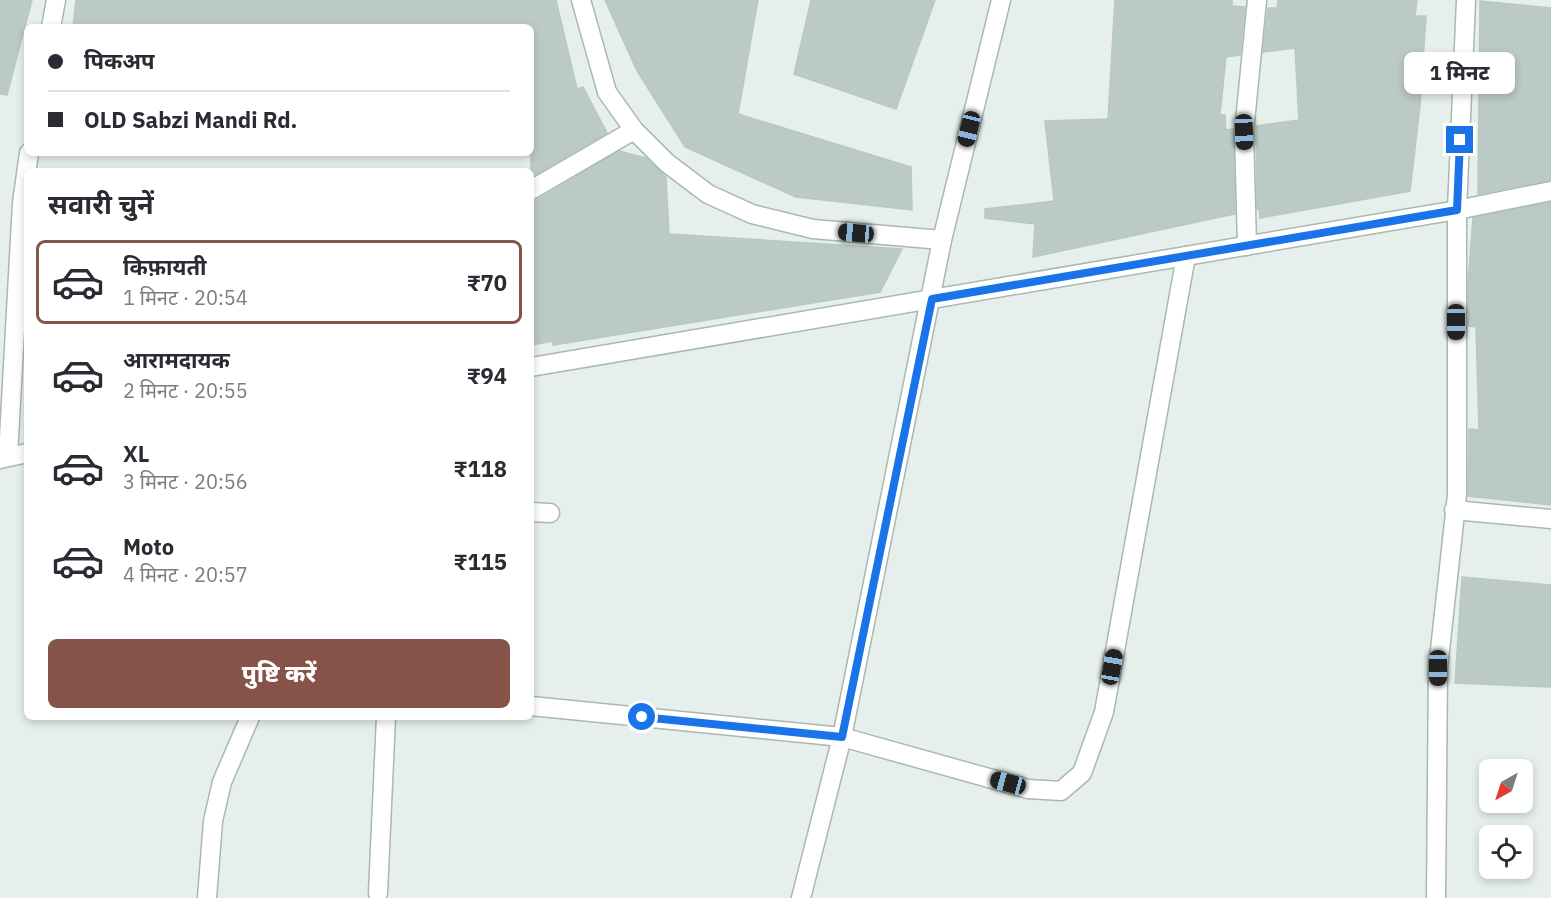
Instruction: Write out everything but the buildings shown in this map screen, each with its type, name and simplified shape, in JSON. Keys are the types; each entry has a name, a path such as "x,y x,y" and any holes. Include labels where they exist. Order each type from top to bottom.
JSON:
{"street":[{"path":"52,24 56,0"},
{"path":"581,0 607,92 634,130 667,163 708,194 752,214 813,229 942,240"},
{"path":"801,898 842,737 932,299 942,240 1001,0"},
{"path":"1247,246 1244,132 1257,0"},
{"path":"1436,898 1438,668 1456,495 1457,210 1466,0"},
{"path":"534,188 634,130"},
{"path":"24,189 4,457 24,454"},
{"path":"534,366 1457,210 1551,190"},
{"path":"534,706 842,737 1028,789 1061,791 1082,773 1104,712 1186,256"},
{"path":"1454,510 1551,519"},
{"path":"534,512 550,513"},
{"path":"207,898 215,811 222,782 249,720"},
{"path":"378,893 386,720"}],"route":[{"path":"642,717 842,737 932,299 1457,210 1460,140"}]}
